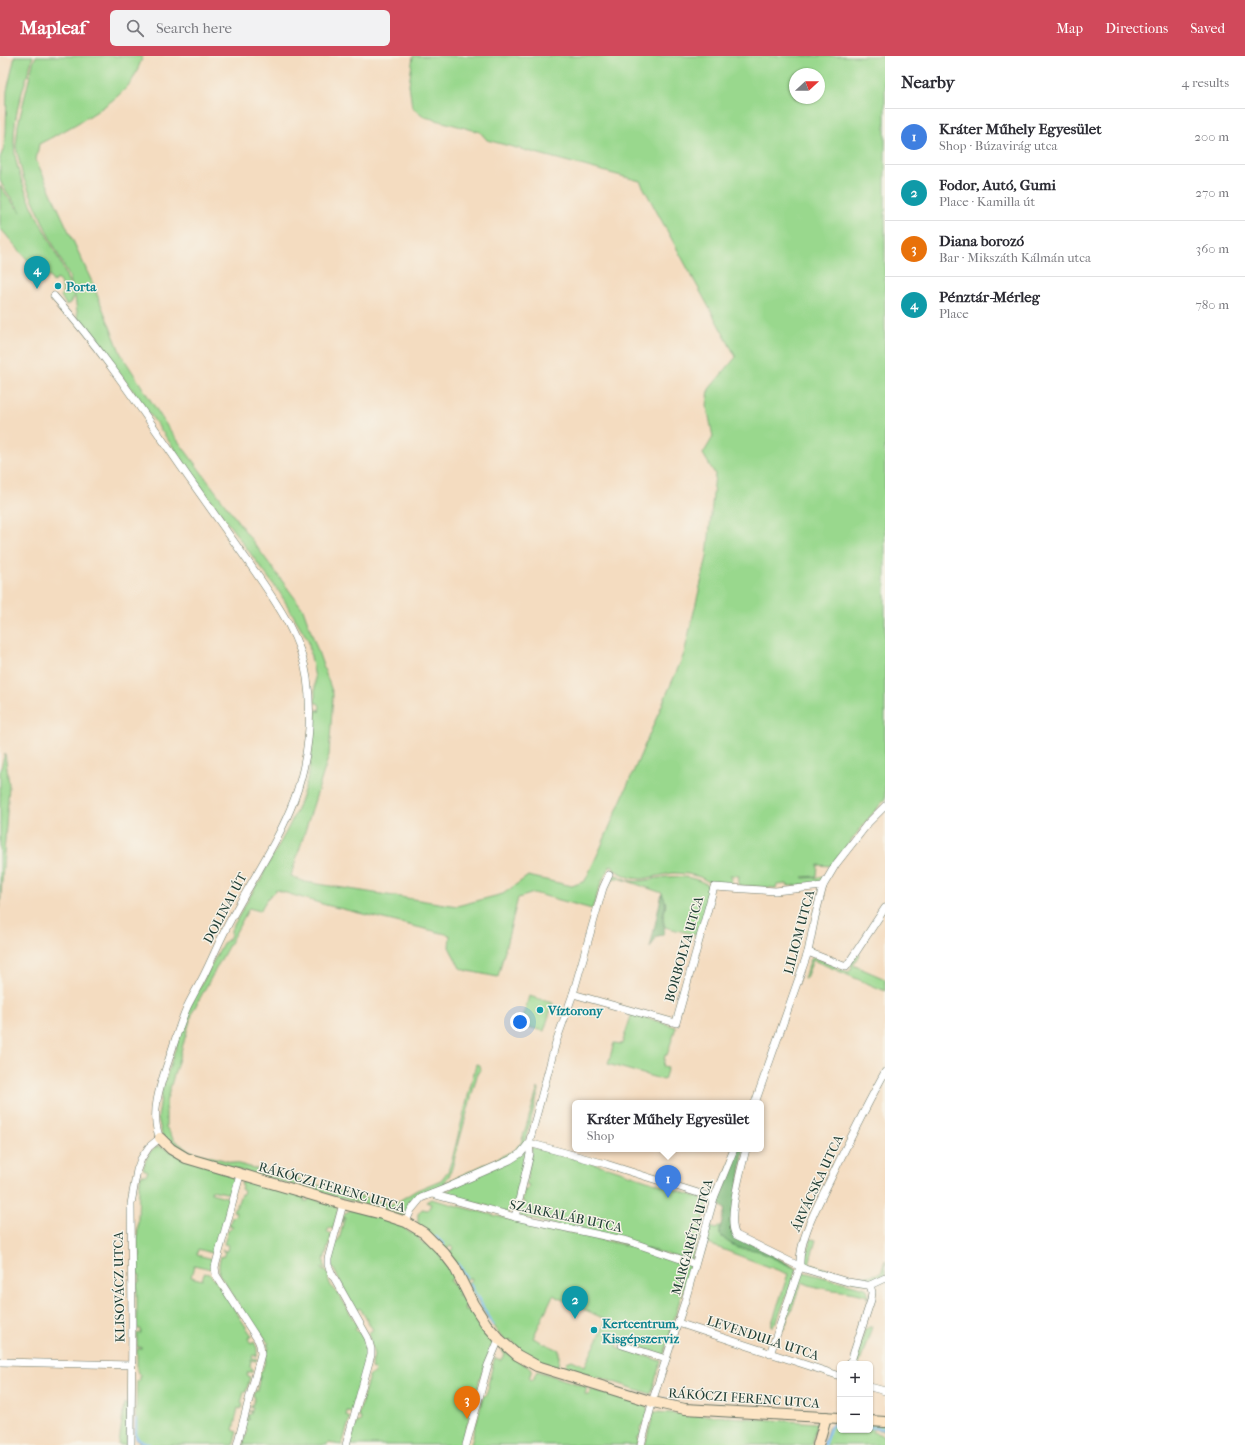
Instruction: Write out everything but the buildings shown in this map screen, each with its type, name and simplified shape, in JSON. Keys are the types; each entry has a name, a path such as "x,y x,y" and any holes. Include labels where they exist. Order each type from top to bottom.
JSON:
{"street":[{"name":"DOLINAI ÚT","path":"54,296 71,315 109,364 262,582 285,617 305,664 310,706 309,734 302,775 293,802 281,828 230,921 187,1007 160,1084 155,1118 156,1128 160,1138"},
{"name":"LILIOM UTCA","path":"756,1100 808,952 823,886 836,864 861,832 885,806"},
{"path":"515,1217 530,1154 529,1143 534,1120 556,1042 573,994 594,917 603,888 609,875"},
{"name":"BORBOLYA UTCA","path":"573,994 676,1023 714,887 775,891 823,886"},
{"path":"808,952 846,967 885,908"},
{"name":"ÁRVÁCSKA UTCA","path":"770,1354 800,1267 799,1260 802,1246 810,1224 845,1149 885,1072"},
{"name":"RÁKÓCZI FERENC UTCA","path":"160,1138 171,1149 186,1158 240,1175 406,1222 428,1237 444,1253 454,1266 473,1304 486,1324 499,1339 518,1355 537,1366 653,1402 685,1409 837,1418"},
{"name":"KLISOVÁCZ UTCA","path":"133,1444 131,1204 136,1174 141,1159 149,1147 160,1138"},
{"path":"406,1222 412,1210 421,1198 510,1160 521,1153 529,1143"},
{"path":"529,1143 606,1164 714,1198"},
{"name":"MARGARÉTA UTCA","path":"641,1445 714,1198 733,1152"},
{"path":"745,1152 734,1202 734,1232 740,1238 800,1267 848,1282 870,1284 885,1278"},
{"path":"237,1445 261,1354 261,1348 258,1340 216,1275 215,1267 240,1175"},
{"name":"SZARKALÁB UTCA","path":"432,1194 515,1217 628,1241 695,1264"},
{"path":"343,1204 328,1258 328,1265 368,1338 371,1349 367,1373 346,1445"},
{"path":"851,1361 871,1300 872,1292 870,1284"},
{"name":"LEVENDULA UTCA","path":"678,1324 837,1375"},
{"path":"466,1445 488,1365 499,1339"},
{"path":"622,1345 666,1359"},
{"path":"0,1362 132,1365"},
{"path":"873,1388 885,1391"},
{"path":"818,1445 826,1417"},
{"path":"873,1421 885,1422"}],"green space":[{"path":"15,56 33,56 15,120 14,143 16,159 26,192 65,273 74,296 70,303 66,305 61,296 62,288 58,279 53,282 49,275 45,280 0,228 0,186 21,212 0,180 0,158 4,148 6,132 7,91"},
{"path":"36,56 143,56 133,79 126,88 104,107 39,144 36,160 92,282 121,354 167,426 303,609 333,694 329,755 291,876 305,882 457,906 503,894 528,876 572,886 585,881 684,654 707,557 715,474 703,454 713,437 707,406 709,389 736,357 640,181 487,140 480,132 425,117 412,107 409,85 413,56 885,56 885,799 832,866 818,865 817,876 802,877 826,877 823,883 788,886 787,884 777,885 776,888 738,885 739,876 730,875 732,878 731,884 709,882 700,877 688,874 673,873 642,879 631,878 614,870 614,867 611,865 602,881 592,909 534,893 518,898 498,977 460,968 449,947 450,935 326,905 276,890 267,899 260,911 249,908 193,1011 166,1102 166,1127 174,1140 190,1151 392,1205 417,1190 441,1180 448,1171 476,1064 480,1065 481,1070 478,1072 452,1168 449,1176 443,1184 513,1151 521,1143 538,1088 539,1090 525,1141 517,1153 425,1193 417,1198 406,1215 403,1216 385,1209 369,1206 188,1156 171,1145 162,1135 158,1118 162,1090 188,1010 223,943 229,938 231,930 257,884 261,882 263,874 296,812 307,780 312,751 316,711 318,709 319,712 320,706 318,703 315,703 315,678 308,640 280,593 209,498 137,396 78,319 75,297 69,276 48,234 23,177 16,147 18,125"},
{"path":"5,753 9,785 0,908 0,771"},
{"path":"617,875 631,881 682,877 695,879 708,885 710,896 699,936 665,927 663,919 666,904 662,893 619,878 611,880 609,883 610,877"},
{"path":"662,893 665,905 663,915 664,932 663,935 657,936 650,948"},
{"path":"858,954 860,955 853,965 885,979 885,991 813,960 806,978 804,978 811,959 814,957 835,966 836,968 849,972 852,968 850,964"},
{"path":"529,996 553,1003 544,1031 528,1027 530,1019 523,1017"},
{"path":"632,1013 676,1027 667,1055 665,1055 663,1066 668,1067 664,1080 608,1064 614,1043 622,1044"},
{"path":"158,1146 232,1176 235,1179 231,1194 211,1190 211,1193 230,1198 230,1201 215,1252 212,1253 198,1249 197,1255 213,1259 211,1269 194,1265 191,1277 202,1280 204,1273 209,1274 215,1280 252,1336 249,1338 249,1341 251,1344 254,1342 257,1348 257,1356 253,1355 252,1358 257,1359 256,1361 251,1360 250,1367 253,1369 252,1372 248,1372 247,1376 250,1377 241,1403 243,1404 241,1409 238,1408 233,1430 237,1432 233,1445 148,1445 138,1442 135,1437 137,1381 140,1380 140,1374 137,1370 137,1349 141,1349 141,1347 137,1347 137,1333 141,1334 141,1329 137,1329 137,1283 139,1282 140,1275 137,1274 137,1258 140,1256 140,1252 137,1252 139,1186 141,1175 146,1175 148,1171 143,1169 148,1156 152,1150"},
{"path":"532,1147 603,1166 607,1169 608,1167 709,1201 702,1223 700,1238 696,1244 691,1260 519,1216 519,1206 525,1205 526,1203 522,1201 524,1190 527,1190 529,1185 526,1184"},
{"path":"528,1149 514,1212 510,1211 508,1213 445,1194 445,1192"},
{"path":"736,1152 744,1152 731,1231 797,1269 756,1250 739,1248 728,1242 720,1235 725,1209 716,1202"},
{"path":"247,1181 305,1196 304,1201 308,1201 309,1197 335,1206 338,1210 333,1229 329,1228 327,1232 332,1234 324,1260 325,1268 321,1268 323,1271 325,1270 330,1277 328,1278 331,1285 339,1294 358,1327 355,1329 364,1338 367,1348 364,1376 352,1412 347,1411 346,1416 350,1418 342,1445 328,1443 327,1445 243,1445 247,1430 244,1428 246,1420 250,1419 248,1418 248,1415 252,1412 249,1411 252,1411 253,1408 250,1407 252,1406 255,1397 253,1396 255,1391 257,1391 259,1375 261,1374 260,1371 262,1371 266,1358 263,1356 266,1356 269,1347 266,1345 269,1344 255,1325 249,1320 219,1274 219,1263 221,1256 223,1257 225,1252 222,1250 227,1251 228,1245 224,1244 228,1231 233,1227 229,1225 232,1217 235,1216 236,1212 233,1211 234,1208 236,1208 241,1194 243,1194 244,1191 241,1189 242,1182"},
{"path":"431,1199 516,1221 629,1246 630,1244 690,1264 664,1355 619,1340 617,1347 661,1361 651,1394 598,1377 597,1381 592,1380 592,1376 580,1372 579,1376 568,1372 566,1367 567,1362 572,1360 585,1366 607,1320 553,1295 533,1338 559,1350 557,1369 535,1361 519,1352 515,1348 516,1345 510,1339 509,1345 481,1308 467,1283 472,1280 471,1277 466,1280 449,1253 453,1249 451,1246 445,1249 418,1225 418,1214 422,1209 428,1210 431,1204 426,1202"},
{"path":"350,1210 405,1226 405,1229 412,1234 414,1231 424,1244 428,1243 435,1249 456,1277 450,1280 453,1285 460,1283 464,1293 458,1294 459,1296 466,1297 469,1304 468,1306 464,1307 465,1310 469,1310 477,1318 482,1325 483,1330 491,1337 492,1344 479,1381 478,1390 461,1445 349,1445 357,1422 360,1422 361,1418 358,1417 369,1376 374,1373 375,1368 371,1368 374,1355 368,1333 373,1330 360,1308 355,1310 331,1264 333,1249 340,1237 344,1217 341,1223 344,1215"},
{"path":"722,1224 720,1235 728,1242 739,1248 756,1250 797,1269 776,1323 773,1326 771,1326 788,1274 706,1243 703,1253 701,1251 708,1226 716,1229"},
{"path":"810,1240 816,1240 809,1264 858,1278 881,1273 885,1260 885,1275 867,1282 860,1282 805,1267 803,1262 809,1249"},
{"path":"803,1272 866,1288 868,1298 867,1299 867,1296 859,1294 818,1287 802,1282 784,1329 781,1330 801,1273"},
{"path":"872,1327 860,1361 855,1361 865,1330"},
{"path":"501,1348 518,1361 532,1369 529,1379 533,1380 537,1371 587,1387 585,1394 589,1395 591,1389 646,1405 648,1411 640,1430 642,1430 640,1436 637,1439 639,1439 637,1445 471,1444 483,1397 489,1386 494,1360 495,1358 501,1360 504,1354"},
{"path":"124,1403 130,1407 127,1445 119,1445"},
{"path":"654,1412 817,1423 811,1445 645,1445"},
{"path":"832,1423 837,1423 837,1433 873,1432 885,1436 885,1445 823,1444 829,1426 833,1425"},
{"path":"873,1424 885,1425 885,1431 874,1429 873,1432"}],"waterway":[{"path":"436,1237 444,1245"},
{"path":"458,1263 466,1277"},
{"path":"470,1284 493,1325"},
{"path":"662,1399 675,1401"},
{"path":"136,1419 136,1437 140,1441 149,1444"},
{"path":"824,1445 831,1426"},
{"path":"873,1427 885,1429"}],"place":[{"name":"Porta","path":"58,286"},
{"name":"Pénztár-Mérleg","path":"37,289"},
{"name":"Víztorony","path":"540,1010"},
{"name":"Kráter Műhely Egyesület","path":"668,1198"},
{"name":"Fodor, Autó, Gumi","path":"575,1319"},
{"name":"Kertcentrum, Kisgépszerviz","path":"594,1330"},
{"name":"Diana borozó","path":"467,1419"}]}
